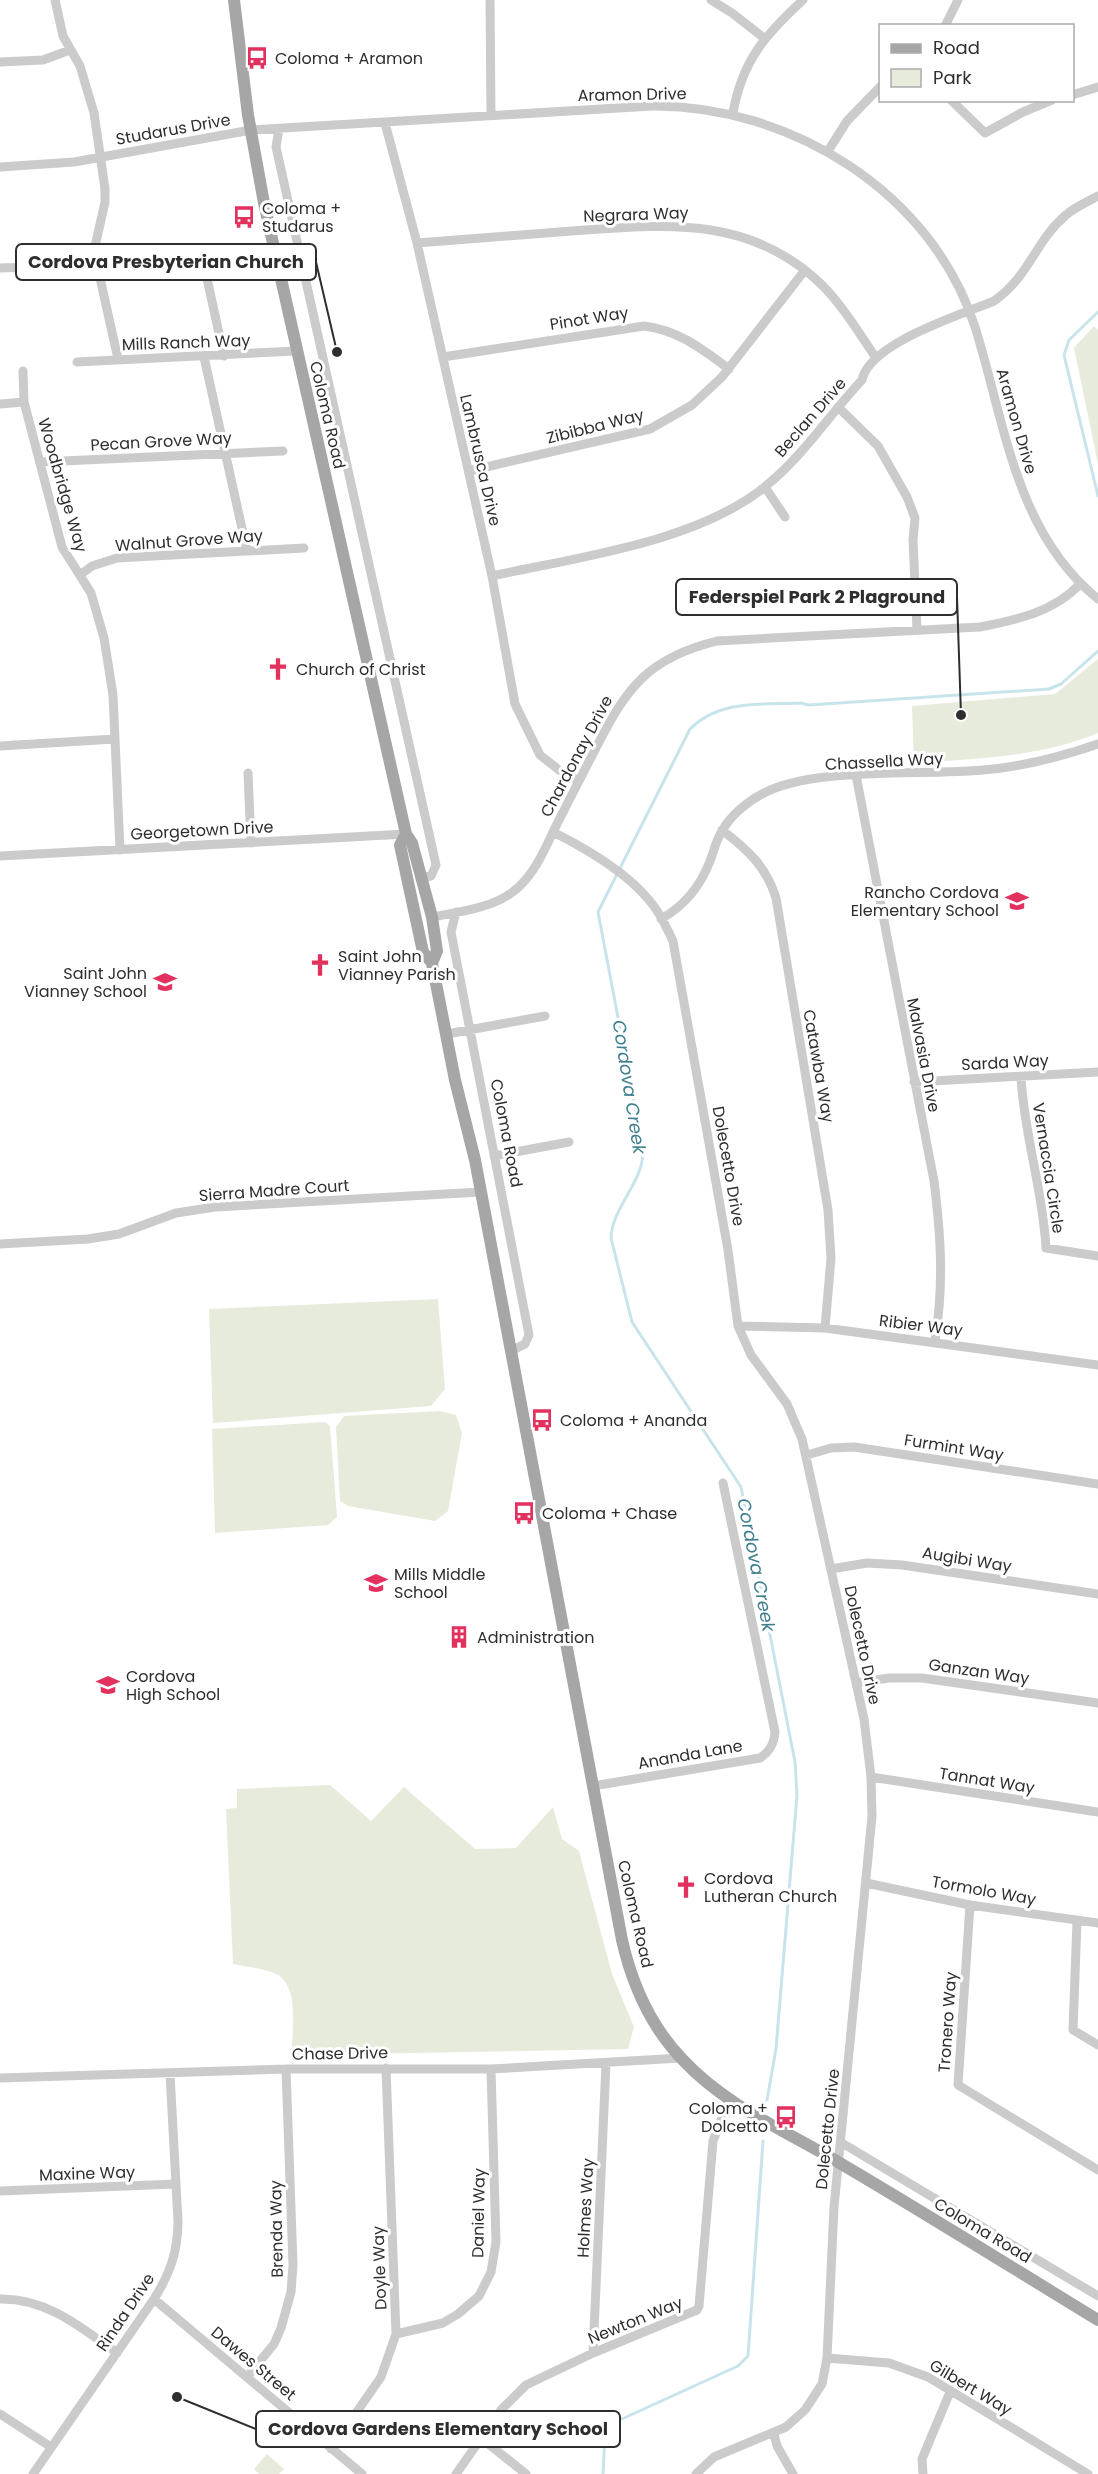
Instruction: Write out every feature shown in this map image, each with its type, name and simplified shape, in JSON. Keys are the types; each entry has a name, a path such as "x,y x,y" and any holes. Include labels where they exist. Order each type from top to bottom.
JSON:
{"main road":[{"name":"Coloma Road","path":"234,0 250,130 296,351 406,834 412,843 432,917 437,951 432,963"},
{"name":"Coloma Road","path":"406,834 400,844 422,948 432,963 481,1192 622,1940 631,1974 650,2015 681,2058 729,2100 840,2163 1098,2320"},
{"path":"422,948 425,926 432,917"}],"street":[{"path":"55,0 59,22 70,50 80,66 88,90 100,157 105,202 95,243 96,265 118,360"},
{"path":"490,0 491,114"},
{"path":"711,0 764,38"},
{"path":"733,113 742,78 764,38 803,0"},
{"path":"946,24 958,0"},
{"path":"0,62 42,60 70,50"},
{"path":"1074,94 1098,87"},
{"path":"828,151 847,121 879,88"},
{"path":"953,102 985,133 1023,111 1047,102"},
{"name":"Aramon Drive","path":"250,130 671,105 733,113 784,130 828,151 873,182 923,233 945,260 969,312 1025,500 1038,528 1080,584 1098,599"},
{"name":"Lambrusca Drive","path":"386,123 417,243 469,471 492,576 515,704 540,755 559,770 579,781"},
{"name":"Coloma Road","path":"279,129 276,147 436,865 432,876 420,878"},
{"name":"Studarus Drive","path":"0,167 48,166 250,130"},
{"name":"Beclan Drive","path":"492,576 679,532 733,508 765,487 803,450 861,380 864,370 876,358 917,332 969,312 1005,294 1023,276 1044,240 1065,216 1098,196"},
{"name":"Negrara Way","path":"417,243 684,225 708,228 753,240 805,270 836,300 876,358"},
{"path":"202,256 224,356"},
{"path":"0,268 96,265"},
{"name":"Zibibba Way","path":"469,471 650,429 692,405 729,369 805,270"},
{"name":"Pinot Way","path":"443,357 644,326 670,331 688,339 729,369"},
{"name":"Mills Ranch Way","path":"77,362 296,351"},
{"path":"204,357 247,551"},
{"name":"Woodbridge Way","path":"23,371 24,402 64,553 91,593 104,638 113,695 120,850"},
{"path":"0,404 24,402"},
{"path":"838,407 878,446 907,497 915,518 913,540 917,630"},
{"name":"Pecan Grove Way","path":"40,462 283,451"},
{"path":"765,487 785,517"},
{"name":"Walnut Grove Way","path":"80,574 92,566 117,558 304,548"},
{"name":"Chardonay Drive","path":"432,917 456,912 513,892 536,865 625,695 647,672 687,650 717,641 980,627 1022,618 1053,605 1080,584"},
{"path":"0,746 115,739"},
{"name":"Chassella Way","path":"662,919 681,906 693,890 709,864 722,830 744,807 771,790 810,780 856,775 982,770 1022,766 1098,744"},
{"path":"248,773 251,843"},
{"name":"Malvasia Drive","path":"856,775 934,1181 942,1245 941,1307 935,1341"},
{"name":"Catawba Way","path":"722,830 756,858 765,870 776,898 828,1210 831,1258 825,1328"},
{"name":"Dolecetto Drive","path":"553,832 618,873 650,901 662,919 677,957 728,1250 738,1326 751,1355 787,1404 807,1455 856,1683 872,1776 872,1816 834,2207 827,2358 822,2384 796,2419 774,2434 714,2457 696,2474"},
{"name":"Georgetown Drive","path":"0,856 406,834"},
{"name":"Coloma Road","path":"456,912 451,933 529,1335 525,1344 511,1351"},
{"path":"447,1034 545,1016"},
{"name":"Sarda Way","path":"914,1082 1098,1072"},
{"name":"Vernaccia Circle","path":"1021,1077 1030,1155 1042,1201 1046,1248 1098,1256"},
{"path":"494,1156 569,1142"},
{"name":"Sierra Madre Court","path":"0,1244 88,1239 119,1234 176,1213 215,1206 481,1192"},
{"name":"Ribier Way","path":"738,1326 825,1328 935,1341 1098,1365"},
{"name":"Furmint Way","path":"807,1455 831,1448 854,1447 1098,1484"},
{"name":"Ananda Lane","path":"593,1786 759,1758 771,1748 775,1732 723,1483"},
{"name":"Augibi Way","path":"831,1569 867,1563 902,1565 1098,1594"},
{"name":"Ganzan Way","path":"856,1683 889,1678 922,1678 1098,1704"},
{"name":"Tannat Way","path":"872,1776 1098,1812"},
{"name":"Tormolo Way","path":"866,1883 970,1905 1098,1923"},
{"name":"Tronero Way","path":"970,1905 958,2085 1098,2170"},
{"path":"1077,1921 1073,2030 1098,2045"},
{"name":"Chase Drive","path":"0,2078 286,2069 491,2069 681,2058"},
{"name":"Holmes Way","path":"593,2353 606,2064"},
{"name":"Doyle Way","path":"331,2449 381,2377 396,2334 386,2068"},
{"name":"Brenda Way","path":"247,2378 274,2344 291,2292 293,2265 286,2069"},
{"name":"Daniel Way","path":"396,2334 443,2323 458,2314 478,2296 491,2272 496,2242 491,2069"},
{"name":"Rinda Drive","path":"33,2474 154,2299 164,2283 175,2253 178,2237 170,2074"},
{"name":"Newton Way","path":"456,2474 501,2410 526,2385 593,2353 692,2314 699,2306 712,2141 729,2100"},
{"path":"842,2143 1098,2296"},
{"name":"Maxine Way","path":"0,2191 176,2184"},
{"path":"0,2299 22,2301 54,2311 117,2352"},
{"name":"Dawes Street","path":"154,2299 362,2474"},
{"name":"Gilbert Way","path":"827,2358 867,2360 902,2366 928,2377 1088,2474"},
{"path":"923,2474 922,2459 950,2392"},
{"path":"0,2414 51,2447"},
{"path":"774,2434 777,2446 793,2474"},
{"path":"481,2438 526,2474"}],"green space":[{"path":"1094,326 1098,330 1098,464 1074,348"},
{"path":"1098,659 1098,733 1054,747 1008,756 914,763 912,706 1055,694"},
{"path":"438,1299 445,1389 431,1406 213,1423 209,1309"},
{"path":"440,1411 456,1415 462,1433 448,1511 435,1521 348,1506 340,1501 336,1427 344,1416"},
{"path":"325,1422 330,1426 337,1517 328,1525 215,1533 212,1429"},
{"path":"330,1785 371,1821 404,1787 475,1849 516,1848 553,1807 562,1839 579,1851 612,1974 634,2027 628,2049 295,2055 292,2050 293,2007 288,1986 274,1973 233,1964 226,1809 237,1808 237,1789"},
{"path":"267,2454 284,2469 279,2474 259,2474 254,2469"}],"waterway":[{"name":"Cordova Creek","path":"1098,312 1069,340 1064,355 1098,496"},
{"name":"Cordova Creek","path":"767,2100 776,2049 797,1795 795,1762 741,1487 632,1322 611,1238 617,1216 639,1173 643,1150 598,912 690,729 702,719 728,708 757,704 801,703 809,705 1049,689 1061,684 1098,651"},
{"path":"603,2474 605,2435 611,2424 738,2366 748,2356 763,2141"}],"place":[{"name":"Coloma + Aramon","path":"257,58"},
{"name":"Coloma + Studarus","path":"244,217"},
{"name":"Cordova Presbyterian Church","path":"337,352"},
{"name":"Church of Christ","path":"278,669"},
{"name":"Federspiel Park 2 Plaground","path":"961,715"},
{"name":"Rancho Cordova Elementary School","path":"1017,901"},
{"name":"Saint John Vianney Parish","path":"320,965"},
{"name":"Saint John Vianney School","path":"165,982"},
{"name":"Coloma + Ananda","path":"542,1420"},
{"name":"Coloma + Chase","path":"524,1513"},
{"name":"Mills Middle School","path":"376,1583"},
{"name":"Administration","path":"459,1637"},
{"name":"Cordova High School","path":"108,1685"},
{"name":"Cordova Lutheran Church","path":"686,1887"},
{"name":"Coloma + Dolcetto","path":"786,2117"},
{"name":"Cordova Gardens Elementary School","path":"177,2397"}]}
